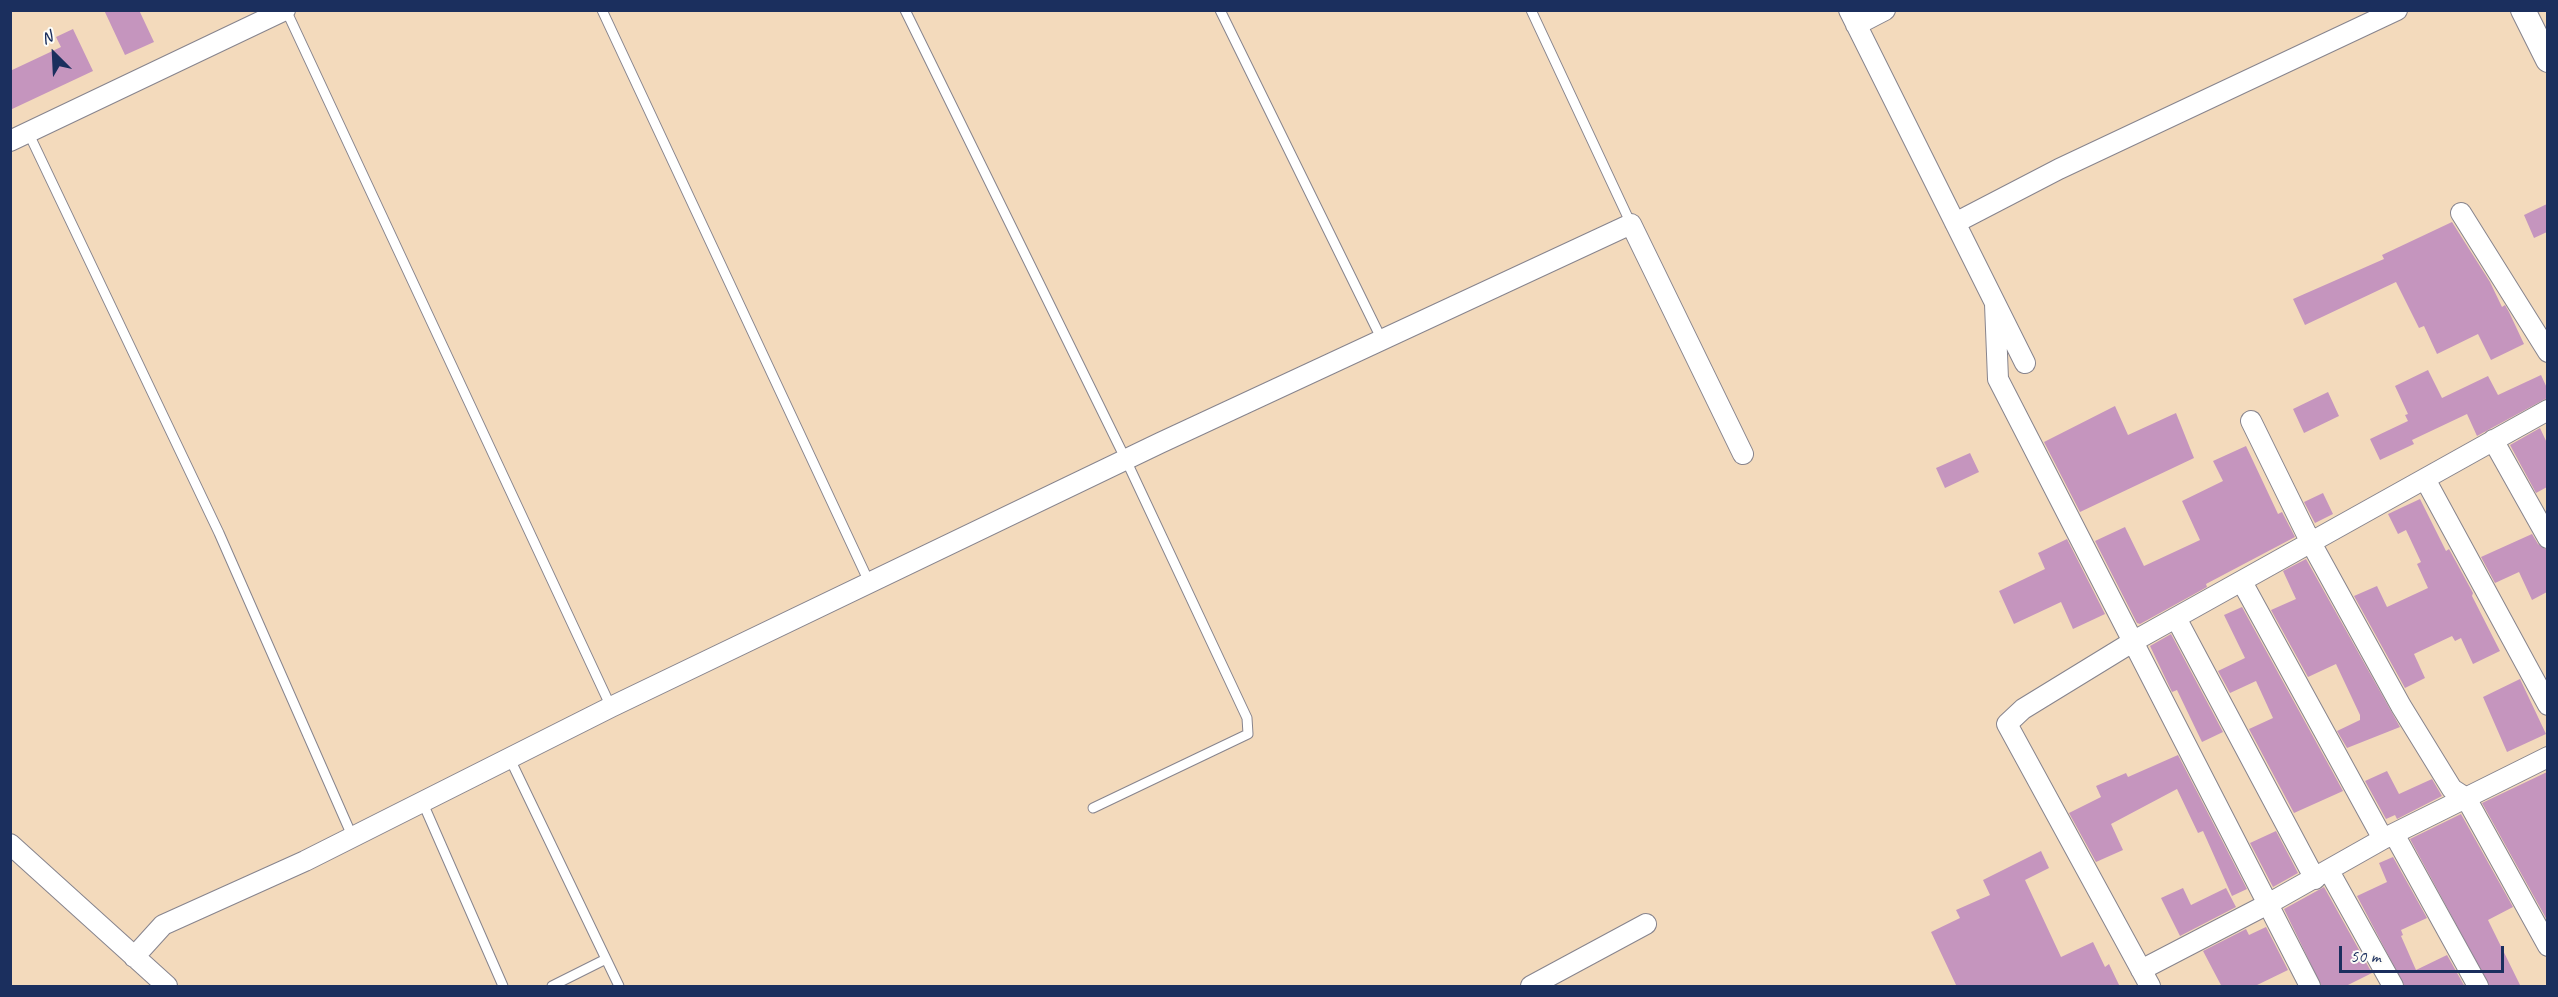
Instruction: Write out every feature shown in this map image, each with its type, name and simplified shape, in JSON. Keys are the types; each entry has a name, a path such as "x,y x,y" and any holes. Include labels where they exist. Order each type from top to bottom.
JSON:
{"street":[{"path":"10,141 285,10"},
{"path":"1885,10 1852,18 2025,363"},
{"path":"1955,223 2059,169 2397,10"},
{"path":"2523,10 2547,60"},
{"path":"2461,213 2547,352"},
{"path":"134,957 163,925 353,838 611,707 1126,460 1631,224 1743,454"},
{"path":"1995,304 1998,379 2310,987"},
{"path":"2547,411 2134,641 2023,709 2007,726 2145,978 2268,904 2389,837 2547,757"},
{"path":"2251,421 2310,541 2401,706 2452,789 2466,798 2547,946"},
{"path":"2493,440 2547,538"},
{"path":"2425,478 2547,705"},
{"path":"2242,582 2478,987"},
{"path":"2176,618 2322,875 2393,987"},
{"path":"10,844 167,987"},
{"path":"1531,987 1646,924"}],"lane":[{"path":"285,10 611,707"},
{"path":"602,10 870,584"},
{"path":"905,10 1126,460 1247,718 1248,734 1093,808"},
{"path":"1220,10 1382,340"},
{"path":"1531,10 1631,224"},
{"path":"28,132 219,533 353,838"},
{"path":"509,757 619,987"},
{"path":"422,801 503,987"},
{"path":"552,987 606,959"}],"building":[{"path":"104,10 139,10 154,42 125,55"},
{"path":"73,29 93,71 10,110 10,71 61,47 56,37"},
{"path":"2547,204 2547,232 2534,238 2524,215"},
{"path":"2452,222 2490,282 2502,307 2505,305 2524,344 2491,360 2478,334 2437,354 2424,326 2419,328 2396,282 2305,325 2293,299 2384,259 2382,255"},
{"path":"2428,370 2442,398 2488,376 2498,395 2541,375 2547,388 2547,398 2477,436 2467,414 2412,440 2414,444 2380,460 2370,439 2408,421 2405,415 2408,414 2395,386"},
{"path":"2328,392 2339,416 2304,433 2293,409"},
{"path":"2115,406 2128,435 2176,413 2194,458 2080,512 2044,442"},
{"path":"2540,428 2547,443 2547,487 2536,493 2510,445"},
{"path":"2246,446 2278,514 2282,512 2295,537 2206,584 2207,587 2140,624 2137,623 2095,541 2125,527 2144,566 2200,540 2182,501 2223,481 2213,461"},
{"path":"1970,453 1979,472 1945,488 1936,468"},
{"path":"2323,493 2333,514 2315,523 2304,502"},
{"path":"2420,499 2446,551 2449,549 2473,593 2472,596 2500,651 2473,664 2461,638 2455,641 2452,636 2414,654 2425,678 2405,688 2354,596 2377,586 2387,607 2428,588 2417,564 2421,562 2406,530 2398,534 2388,514"},
{"path":"2532,534 2538,544 2547,550 2547,592 2532,600 2519,572 2495,583 2481,557"},
{"path":"2067,539 2105,614 2073,629 2061,602 2014,624 1999,591 2045,569 2038,553"},
{"path":"2306,559 2400,727 2347,748 2337,731 2360,720 2360,715 2336,664 2308,677 2271,610 2296,599 2283,571"},
{"path":"2242,607 2343,791 2294,813 2249,729 2273,718 2256,681 2230,693 2218,671 2245,658 2224,615"},
{"path":"2171,634 2223,732 2202,742 2177,690 2172,692 2150,646"},
{"path":"2520,679 2546,734 2507,752 2483,697"},
{"path":"2178,755 2247,889 2232,896 2203,831 2198,833 2177,789 2111,824 2123,850 2096,862 2069,813 2101,797 2096,786 2126,773 2128,777"},
{"path":"2387,771 2399,794 2432,779 2442,796 2397,819 2395,815 2386,819 2365,781"},
{"path":"2547,772 2547,920 2482,803"},
{"path":"2461,814 2513,907 2488,920 2521,987 2490,987 2410,839"},
{"path":"2276,831 2298,873 2273,887 2250,843"},
{"path":"2041,851 2049,868 2025,880 2061,957 2093,942 2105,967 2109,964 2120,987 1957,987 1931,932 1960,918 1956,910 1990,895 1983,880"},
{"path":"2393,857 2427,918 2401,930 2403,935 2401,936 2416,970 2447,955 2465,987 2405,987 2357,896 2387,882 2379,863"},
{"path":"2324,887 2372,973 2344,987 2322,987 2284,909"},
{"path":"2183,888 2191,905 2226,888 2236,907 2180,936 2161,898"},
{"path":"2266,927 2288,970 2253,987 2222,987 2203,951 2246,929 2249,935"}]}
